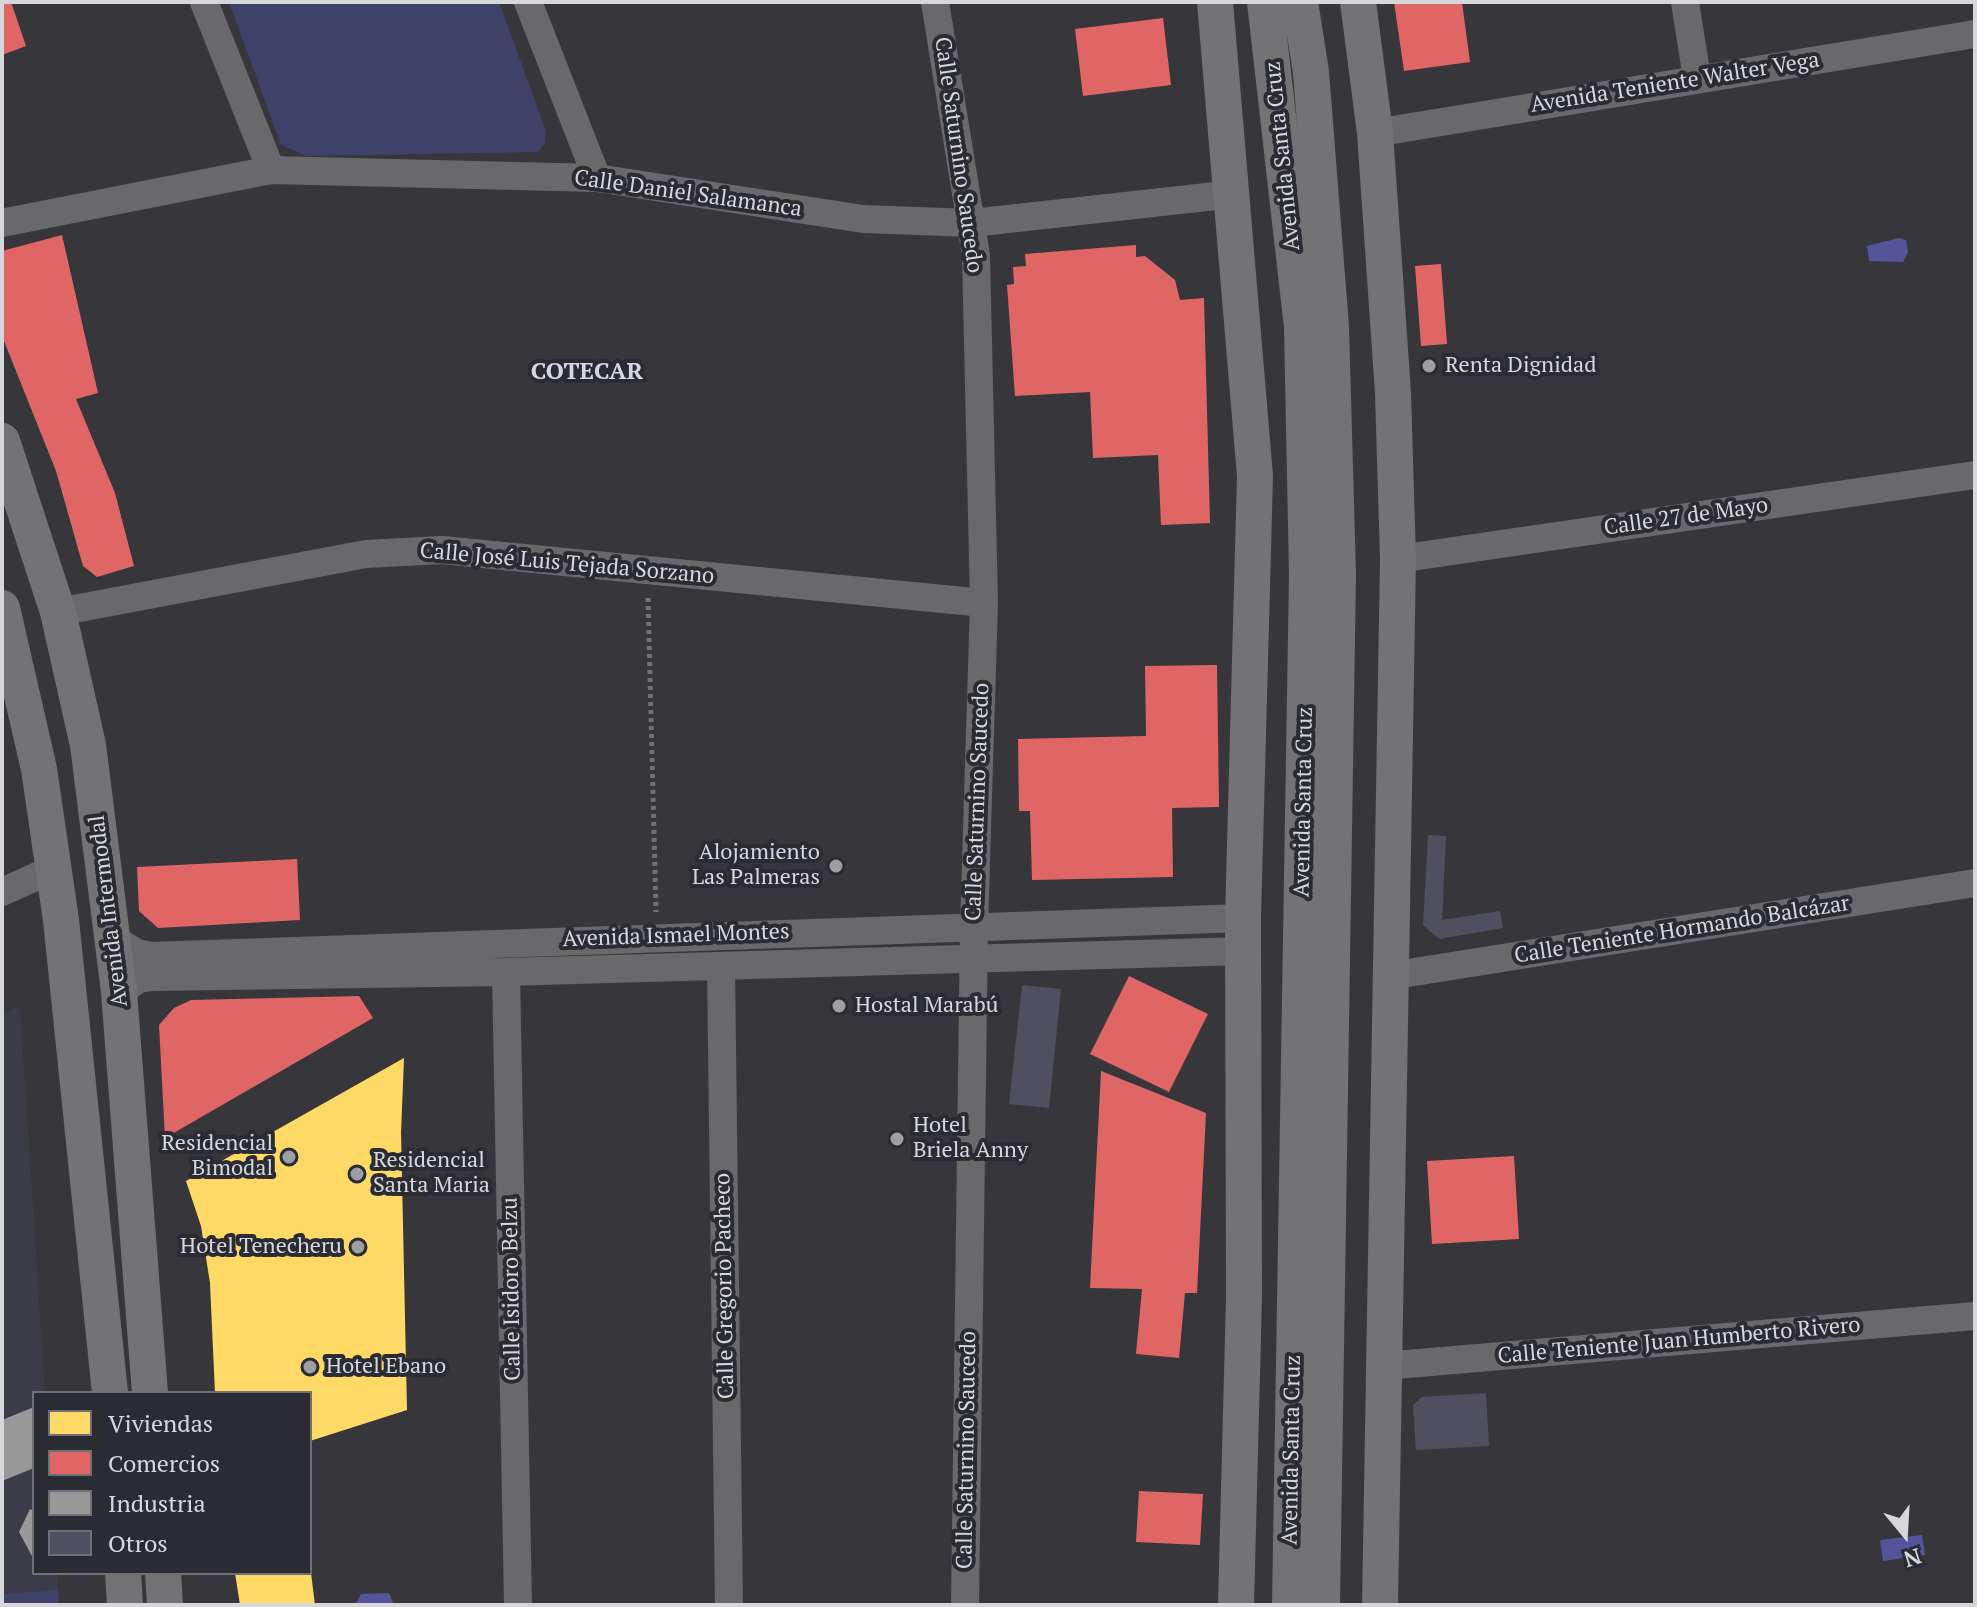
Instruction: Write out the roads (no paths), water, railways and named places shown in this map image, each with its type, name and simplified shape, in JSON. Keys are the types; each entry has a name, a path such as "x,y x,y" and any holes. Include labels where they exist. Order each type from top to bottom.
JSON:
{"main road":[{"path":"1215,2 1234,194 1255,476 1244,934 1244,1297 1236,1605"},
{"name":"Avenida Santa Cruz","path":"1265,2 1302,327 1306,558 1290,1605"},
{"name":"Avenida Santa Cruz","path":"1300,2 1311,72 1331,327 1338,574 1322,1605"},
{"path":"1358,2 1375,133 1393,393 1398,559 1380,1605"},
{"name":"Avenida Intermodal","path":"2,441 58,612 88,745 114,939 150,1391"},
{"path":"2,608 39,769 53,869 99,1262 110,1391"},
{"path":"123,1575 125,1605"},
{"path":"163,1575 165,1605"}],"street":[{"path":"204,2 271,170"},
{"path":"528,2 597,178"},
{"name":"Calle Saturnino Saucedo","path":"935,2 976,255 984,603 974,926 965,1605"},
{"path":"1685,2 1697,78"},
{"name":"Avenida Teniente Walter Vega","path":"1375,133 1975,34"},
{"name":"Calle Daniel Salamanca","path":"2,223 271,170 597,178 863,219 972,223 1234,194"},
{"name":"Calle 27 de Mayo","path":"1398,559 1975,475"},
{"name":"Calle José Luis Tejada Sorzano","path":"58,612 366,554 442,550 984,603"},
{"path":"2,892 53,869"},
{"name":"Calle Teniente Hormando Balcázar","path":"1389,976 1975,883"},
{"name":"Avenida Ismael Montes","path":"114,939 137,953 151,956 974,926 1244,934"},
{"name":"Avenida Ismael Montes","path":"119,992 139,979 153,977 506,972 974,959 1244,934"},
{"name":"Calle Gregorio Pacheco","path":"721,966 729,1605"},
{"name":"Calle Isidoro Belzu","path":"506,972 518,1605"},
{"name":"Calle Teniente Juan Humberto Rivero","path":"1383,1366 1975,1316"},
{"path":"172,1575 182,1605"}],"place":[{"name":"Renta Dignidad","path":"1429,366"},
{"name":"Alojamiento Las Palmeras","path":"836,866"},
{"name":"Hostal Marabú","path":"839,1006"},
{"name":"Hotel Briela Anny","path":"897,1139"},
{"name":"Residencial Bimodal","path":"289,1157"},
{"name":"Residencial Santa Maria","path":"357,1174"},
{"name":"Hotel Tenecheru","path":"358,1247"},
{"name":"Hotel Ebano","path":"310,1367"}],"district":[{"name":"COTECAR","path":"587,372"}]}
